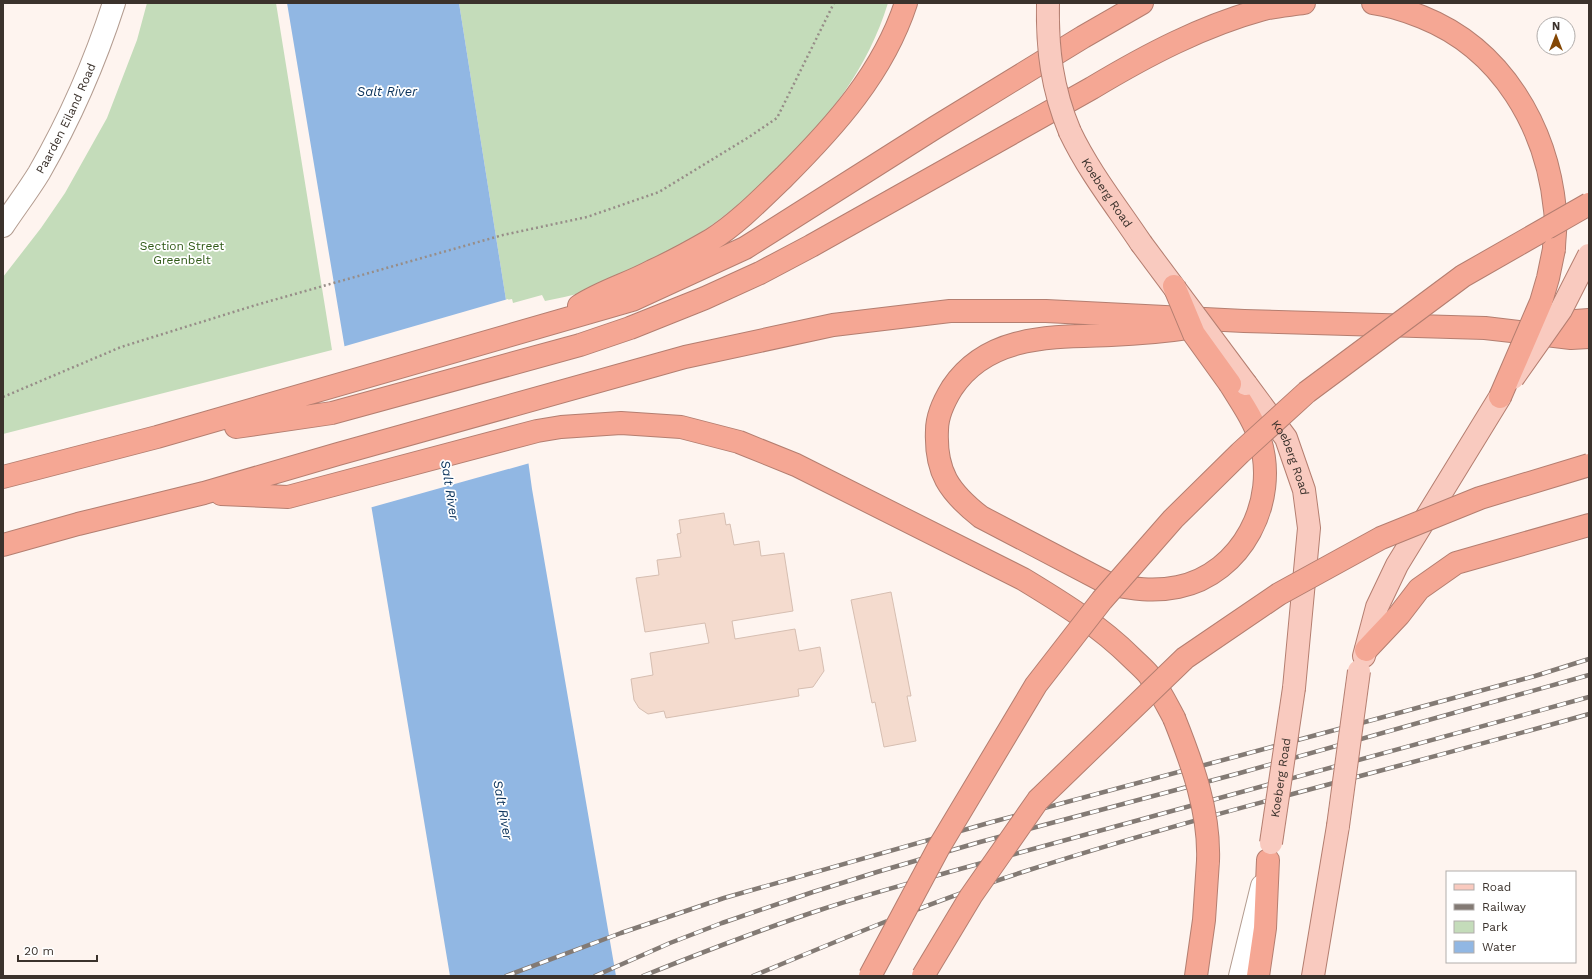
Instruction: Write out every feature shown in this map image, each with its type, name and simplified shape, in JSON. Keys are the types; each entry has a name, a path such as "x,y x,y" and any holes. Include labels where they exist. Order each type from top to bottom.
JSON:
{"highway":[{"path":"551,324 592,298 652,272 712,239 742,217 821,140 846,111 871,76 888,45 906,3"},
{"path":"3,477 157,437 519,334 632,300 745,248 1083,36 1142,3"},
{"path":"157,437 332,414 580,345 630,328 705,298 760,273 811,246 1092,88 1137,61 1181,39 1225,21 1259,11 1304,3"},
{"path":"1373,3 1410,12 1438,23 1467,42 1489,61 1508,81 1524,107 1536,132 1546,162 1556,212 1554,249 1541,302 1498,401"},
{"path":"870,976 939,847 1036,685 1102,600 1173,519 1240,453 1307,392 1463,276 1589,204"},
{"path":"1174,286 1194,334 1238,384 1260,440 1265,481 1263,500 1248,536 1234,555 1200,580 1178,587 1154,591 1131,589 1108,584 981,517 963,503 950,489 939,461 936,444 937,426 941,408 959,378 970,366 985,356 1000,348 1044,338 1148,334 1244,321"},
{"path":"3,545 78,524 204,493 531,399 684,357 833,325 934,312 1046,311 1244,321 1485,328 1571,338 1589,337"},
{"path":"1485,328 1589,320"},
{"path":"204,493 288,497 560,427 621,423 680,427 739,442 796,465 1023,579 1059,600 1095,625 1148,674 1161,693 1174,718 1196,777 1207,830 1208,862 1204,920 1196,976"},
{"path":"923,976 971,896 1038,800 1185,658 1279,594 1381,538 1480,498 1589,465"},
{"path":"1366,650 1399,615 1420,589 1456,563 1589,525"},
{"path":"1258,976 1265,928 1269,852"}],"main road":[{"name":"Koeberg Road","path":"1048,3 1049,48 1054,87 1070,132 1079,150 1098,179 1174,286"},
{"path":"1313,976 1338,826 1360,671 1377,607 1397,565 1498,401 1561,310 1589,255"},
{"name":"Koeberg Road","path":"1238,384 1286,438 1304,490 1309,528 1294,688 1269,852"}],"street":[{"name":"Paarden Eiland Road","path":"3,226 38,174 67,121 102,40 114,3"},
{"name":"Koeberg Road","path":"1240,976 1269,852"}],"path":[{"path":"3,397 121,347 256,305 504,235 587,217 659,192 749,138 777,118 834,3"}],"green space":[{"name":"Section Street Greenbelt","path":"147,3 276,3 332,350 3,434 3,277 41,228 65,193 107,118 137,40"},
{"path":"459,3 888,3 880,27 870,49 845,91 831,110 799,148 781,166 722,218 690,240 651,262 583,292 545,301 542,295 513,303 512,299 506,300"}],"water":[{"name":"Salt River","path":"287,3 459,3 506,300 532,489 616,976 450,976"}],"pier":[{"path":"508,299 530,463 369,508 342,347"}],"building":[{"path":"724,513 726,525 730,524 734,545 759,541 761,556 784,553 793,611 732,621 735,639 795,629 799,651 820,647 824,671 813,687 798,689 799,696 666,718 664,711 648,714 639,708 634,700 631,679 653,675 650,653 709,643 705,623 645,632 636,578 659,575 657,560 681,557 677,534 681,533 679,520"},
{"path":"891,592 911,696 907,696 916,741 884,747 875,702 872,703 851,600"}],"railway":[{"path":"506,976 621,933 724,898 992,822 1535,676 1589,659"},
{"path":"595,976 670,943 722,923 877,872 980,842 1240,773 1589,675"},
{"path":"643,976 778,925 870,894 1589,697"},
{"path":"753,976 924,907 1029,870 1168,828 1589,714"}]}
